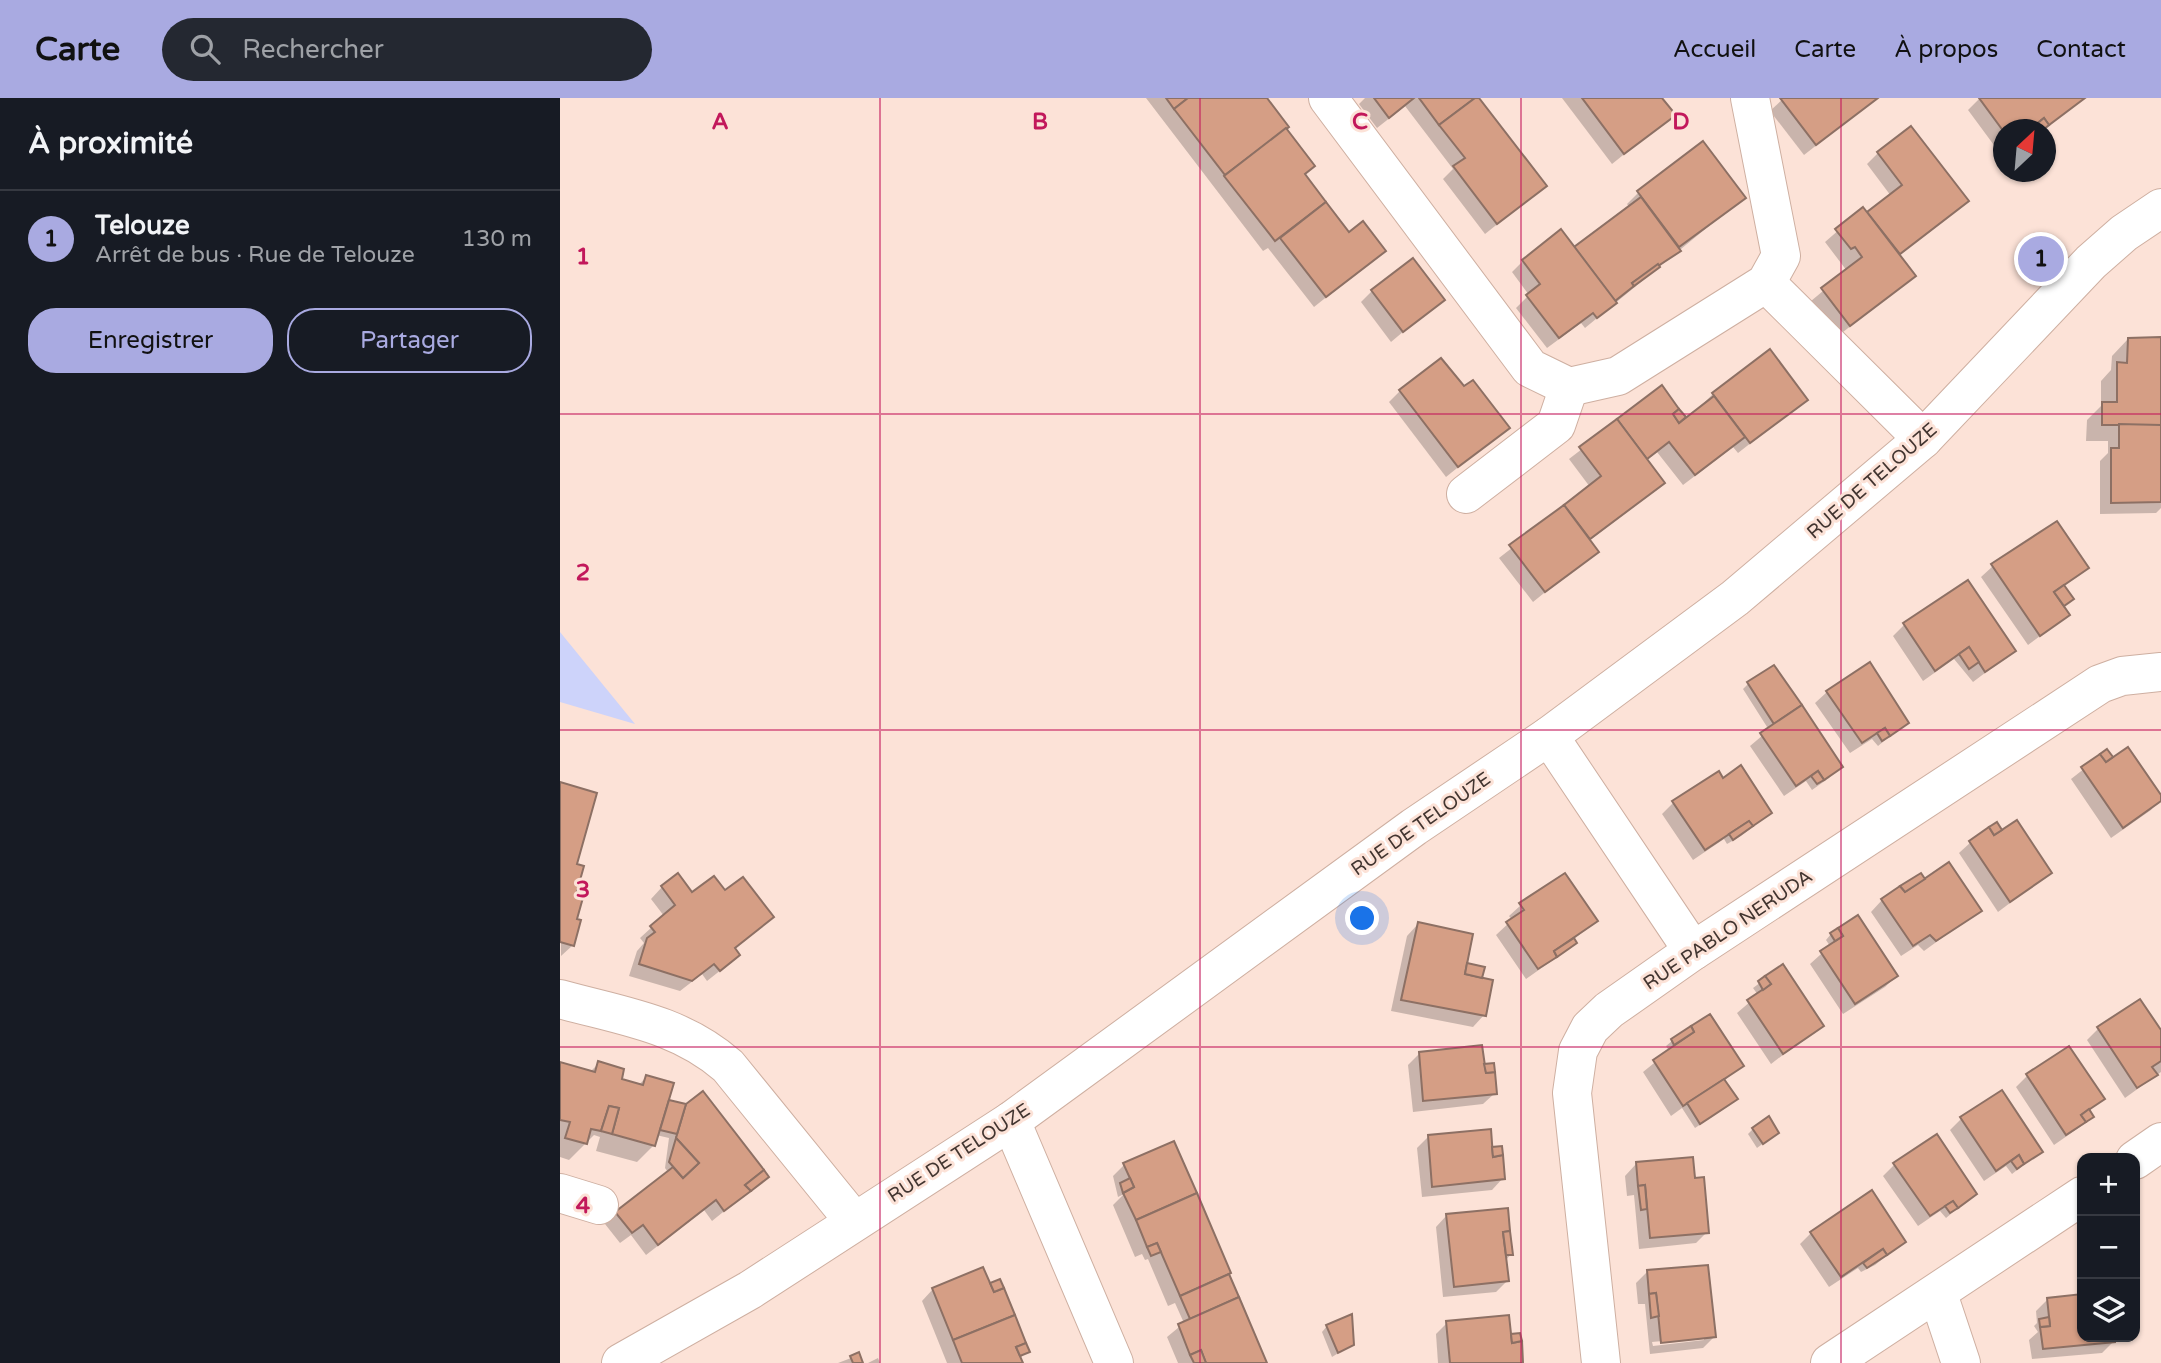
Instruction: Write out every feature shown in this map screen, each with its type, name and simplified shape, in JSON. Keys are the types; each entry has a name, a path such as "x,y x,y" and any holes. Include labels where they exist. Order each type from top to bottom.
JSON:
{"street":[{"path":"1328,98 1530,368 1569,387 1618,376 1766,283 1781,256 1750,98"},
{"name":"RUE DE TELOUZE","path":"621,1363 750,1290 1011,1121 1414,827 1549,736 1735,598 1923,439 2091,262 2124,233 2161,208"},
{"path":"1766,283 1923,439"},
{"path":"1466,494 1556,425 1569,387"},
{"name":"RUE PABLO NERUDA","path":"1601,1363 1572,1093 1573,1070 1590,1028 1609,1010 1693,951 2100,684 2122,676 2161,672"},
{"path":"1549,736 1693,951"},
{"path":"560,999 681,1032 708,1048 728,1066 854,1222"},
{"path":"1011,1121 1114,1363"},
{"path":"2140,1157 2161,1142"},
{"path":"560,1193 599,1205"},
{"path":"1830,1363 1938,1294 2077,1199"},
{"path":"1938,1294 1961,1363"}],"shaded area":[{"path":"560,632 635,724 560,702"}],"building":[{"path":"1166,98 1188,98 1174,109"},
{"path":"1188,98 1267,98 1289,127 1225,175 1174,109"},
{"path":"1374,98 1414,98 1389,118"},
{"path":"1419,98 1475,98 1439,125"},
{"path":"1475,98 1479,98 1547,186 1497,224 1453,166 1465,158 1439,125"},
{"path":"1582,98 1662,98 1676,115 1624,154"},
{"path":"1780,98 1878,98 1816,145"},
{"path":"1979,98 2085,98 2056,120 1994,119"},
{"path":"1911,126 1969,201 1900,254 1867,212 1902,185 1877,152"},
{"path":"1286,128 1315,166 1305,174 1326,202 1275,241 1224,176"},
{"path":"1703,141 1746,198 1679,247 1637,191"},
{"path":"1641,197 1681,251 1632,283 1634,286 1615,301 1574,247"},
{"path":"1326,202 1349,232 1363,221 1386,251 1326,297 1280,238"},
{"path":"1863,207 1916,276 1850,326 1821,288 1862,257 1855,247 1851,249 1835,229"},
{"path":"1561,229 1617,303 1597,318 1593,313 1559,338 1526,295 1540,284 1522,260"},
{"path":"1413,258 1445,300 1403,332 1371,290"},
{"path":"1658,264 1660,267 1634,286 1632,283"},
{"path":"2161,337 2161,425 2102,425 2102,402 2117,402 2117,362 2127,363 2128,338"},
{"path":"1770,349 1808,400 1750,443 1712,393"},
{"path":"1441,358 1464,386 1473,380 1510,428 1458,467 1399,390"},
{"path":"1662,385 1679,409 1673,414 1679,423 1714,396 1745,437 1695,475 1669,442 1647,459 1617,419"},
{"path":"1679,409 1686,417 1679,423 1673,414"},
{"path":"1617,419 1665,483 1590,539 1564,505 1601,476 1579,447"},
{"path":"2119,424 2161,425 2161,502 2111,503 2111,448 2119,448"},
{"path":"1564,505 1599,552 1545,592 1509,545"},
{"path":"2057,521 2089,568 2054,592 2070,615 2040,636 1991,564"},
{"path":"1968,580 2016,651 1985,672 1969,647 1935,671 1903,623"},
{"path":"2064,585 2074,599 2064,606 2054,592"},
{"path":"1969,647 1979,662 1969,669 1959,654"},
{"path":"1870,662 1909,723 1890,736 1885,728 1862,743 1826,691"},
{"path":"1774,665 1802,705 1774,724 1747,682"},
{"path":"1802,705 1843,767 1824,780 1818,771 1796,786 1760,733"},
{"path":"1885,728 1890,736 1882,741 1877,733"},
{"path":"2128,747 2161,795 2161,801 2123,828 2081,767 2100,754 2106,762"},
{"path":"2107,749 2113,757 2106,762 2100,754"},
{"path":"1741,765 1772,813 1753,826 1749,821 1705,850 1672,801 1719,771 1723,778"},
{"path":"1818,771 1824,780 1817,784 1811,776"},
{"path":"560,782 597,793 577,864 584,866 577,891 584,894 577,919 581,920 574,946 560,942"},
{"path":"2017,820 2052,873 2010,902 1969,841 1989,827 1994,835"},
{"path":"1749,821 1753,826 1733,840 1729,834"},
{"path":"1997,822 2002,830 1994,835 1989,827"},
{"path":"1949,862 1982,911 1936,941 1930,935 1913,946 1881,899 1900,886 1905,892"},
{"path":"678,873 692,892 714,876 725,890 743,877 774,917 735,948 740,955 720,971 714,964 692,981 639,964 647,938 655,932 650,926 675,905 661,886"},
{"path":"1565,873 1598,921 1554,951 1557,957 1538,969 1506,922 1524,910 1519,903"},
{"path":"1921,873 1925,879 1905,892 1900,886"},
{"path":"1858,915 1898,976 1855,1004 1820,951 1843,936 1838,928"},
{"path":"1418,922 1473,934 1465,974 1493,980 1486,1016 1401,1000"},
{"path":"1838,928 1843,936 1835,941 1830,933"},
{"path":"1574,938 1577,943 1557,957 1554,951"},
{"path":"1467,963 1485,967 1482,978 1465,974"},
{"path":"1783,964 1824,1026 1783,1054 1747,1000 1771,984 1765,976"},
{"path":"1765,976 1771,984 1763,990 1758,981"},
{"path":"2140,999 2161,1030 2161,1061 2152,1067 2158,1075 2137,1088 2097,1027"},
{"path":"1710,1014 1744,1066 1683,1106 1653,1060 1694,1032 1691,1026"},
{"path":"1691,1026 1694,1032 1674,1045 1671,1039"},
{"path":"1482,1045 1486,1073 1495,1072 1497,1094 1423,1101 1419,1052"},
{"path":"2069,1046 2105,1099 2081,1115 2086,1122 2066,1135 2026,1074"},
{"path":"598,1061 624,1069 622,1079 643,1085 646,1075 674,1083 655,1146 612,1134 619,1108 609,1106 601,1131 591,1129 587,1144 565,1138 570,1122 560,1120 560,1062 595,1072"},
{"path":"1494,1063 1495,1072 1486,1073 1484,1064"},
{"path":"1724,1079 1738,1099 1700,1124 1687,1103"},
{"path":"2002,1090 2043,1152 2024,1164 2019,1155 1996,1171 1960,1117"},
{"path":"703,1091 764,1170 745,1185 751,1191 724,1211 716,1200 658,1245 643,1225 632,1233 615,1212 673,1167 683,1178 699,1163 676,1138 686,1104"},
{"path":"669,1100 686,1104 677,1134 660,1130"},
{"path":"609,1106 619,1108 612,1134 601,1131"},
{"path":"2089,1109 2094,1117 2086,1122 2081,1115"},
{"path":"1769,1116 1779,1133 1763,1144 1752,1128"},
{"path":"1491,1129 1493,1157 1503,1155 1505,1179 1432,1187 1428,1135"},
{"path":"1937,1134 1977,1194 1958,1208 1953,1201 1930,1216 1893,1163"},
{"path":"676,1138 699,1163 683,1178 669,1162"},
{"path":"1174,1141 1197,1193 1136,1220 1123,1193 1134,1187 1123,1163"},
{"path":"1502,1146 1503,1155 1493,1157 1492,1147"},
{"path":"2019,1155 2024,1164 2017,1169 2011,1161"},
{"path":"1693,1157 1695,1178 1704,1177 1709,1233 1650,1238 1645,1185 1638,1186 1636,1162"},
{"path":"764,1170 769,1177 751,1191 745,1185"},
{"path":"1130,1178 1134,1187 1123,1193 1120,1183"},
{"path":"1645,1185 1647,1209 1641,1210 1638,1186"},
{"path":"1872,1190 1906,1242 1887,1255 1883,1249 1841,1277 1810,1232"},
{"path":"1197,1193 1231,1273 1180,1296 1157,1243 1147,1247 1136,1220"},
{"path":"1953,1201 1958,1208 1950,1213 1945,1206"},
{"path":"1508,1208 1510,1231 1503,1232 1509,1281 1454,1287 1446,1214"},
{"path":"1510,1231 1513,1255 1506,1255 1503,1232"},
{"path":"1157,1243 1161,1252 1151,1256 1147,1247"},
{"path":"1883,1249 1887,1255 1867,1268 1863,1263"},
{"path":"1708,1265 1716,1337 1661,1343 1656,1293 1649,1294 1647,1270"},
{"path":"983,1267 994,1292 1004,1288 1015,1315 953,1340 932,1288"},
{"path":"1229,1274 1239,1297 1190,1319 1180,1296"},
{"path":"1000,1279 1004,1288 994,1292 990,1283"},
{"path":"1656,1293 1659,1316 1651,1318 1649,1294"},
{"path":"2077,1295 2077,1342 2115,1342 2043,1349 2040,1327 2050,1326 2047,1298"},
{"path":"1239,1297 1267,1363 1206,1363 1201,1350 1190,1355 1178,1324"},
{"path":"1352,1314 1354,1345 1338,1353 1326,1325"},
{"path":"1015,1315 1026,1343 1016,1347 1023,1363 962,1363 953,1340"},
{"path":"1509,1315 1512,1343 1522,1341 1523,1363 1450,1363 1446,1321"},
{"path":"2049,1317 2050,1326 2040,1327 2039,1319"},
{"path":"1520,1333 1522,1341 1512,1343 1511,1334"},
{"path":"1026,1343 1030,1352 1020,1356 1016,1347"},
{"path":"1201,1350 1206,1363 1194,1363 1190,1355"},
{"path":"859,1352 863,1363 853,1363 850,1356"}],"place":[{"name":"Telouze","path":"2041,259"}]}
